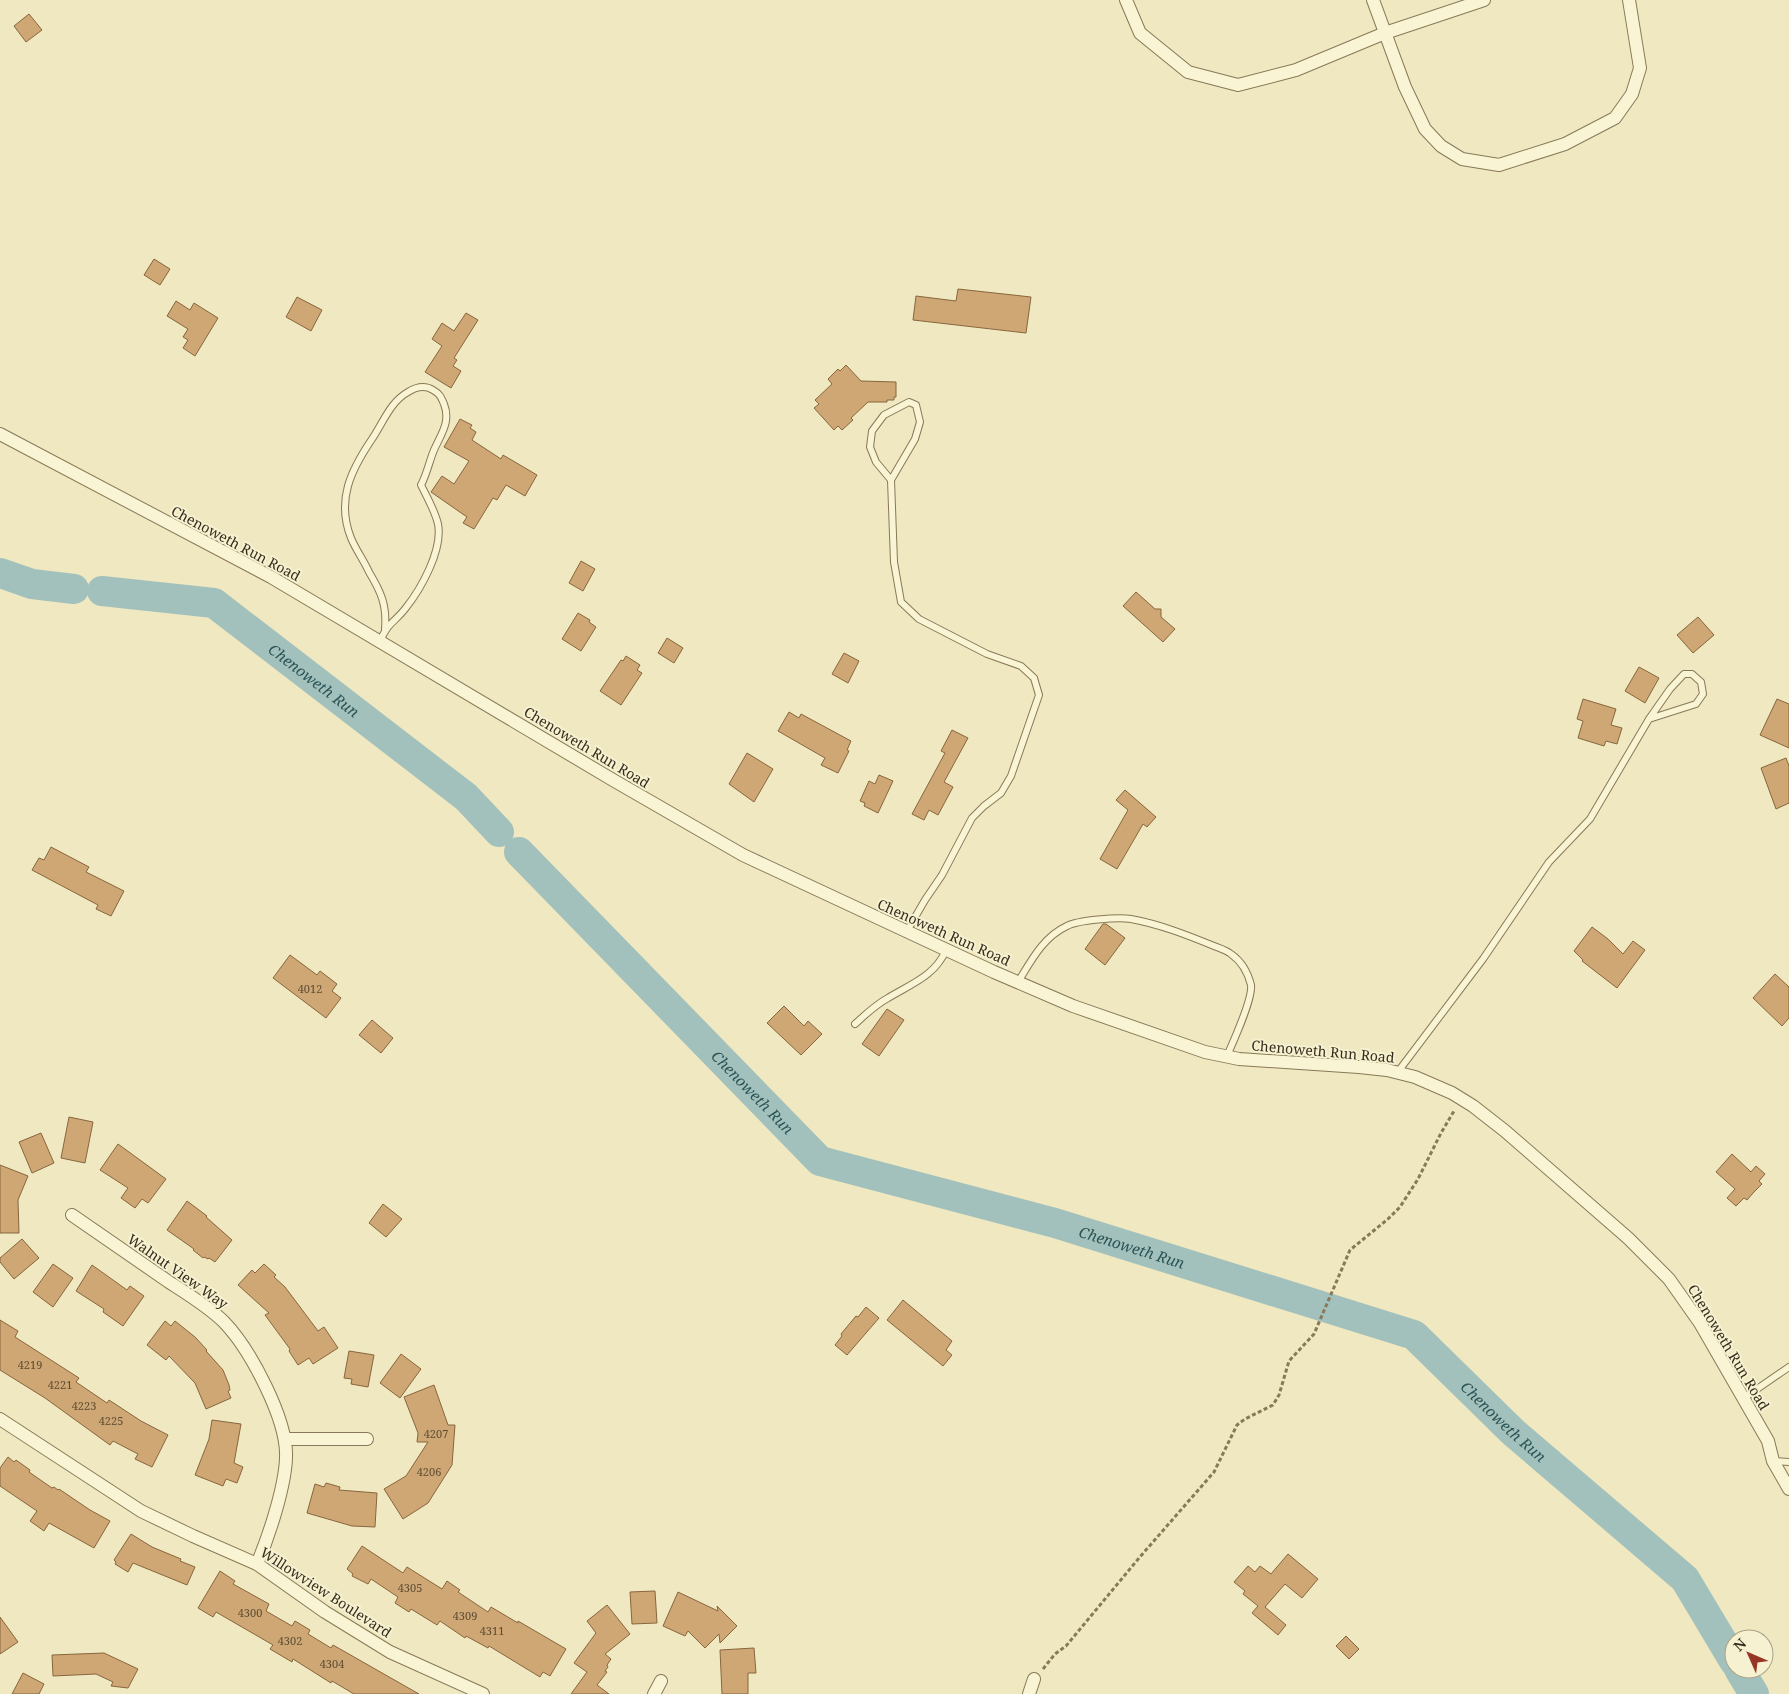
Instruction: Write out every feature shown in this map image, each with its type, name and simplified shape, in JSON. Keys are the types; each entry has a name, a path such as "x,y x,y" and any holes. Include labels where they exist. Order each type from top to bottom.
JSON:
{"street":[{"path":"1126,0 1140,33 1188,72 1238,85 1296,70 1385,33 1484,0"},
{"path":"1373,0 1405,87 1425,129 1441,146 1462,159 1499,165 1565,144 1615,118 1632,94 1640,68 1629,0"},
{"name":"Chenoweth Run Road","path":"0,434 271,578 612,780 743,855 946,950 1118,1023 1205,1052 1239,1059 1359,1067 1397,1073 1415,1077 1452,1093 1505,1131 1648,1256 1669,1279 1700,1323 1744,1398 1768,1441 1773,1461 1789,1490"},
{"name":"Walnut View Way","path":"72,1215 222,1320 239,1339 253,1360 268,1392 285,1439 286,1456 282,1486 268,1535 257,1564"},
{"name":"Willowview Boulevard","path":"0,1419 141,1511 257,1564 324,1612 390,1652 483,1694"},
{"path":"285,1439 367,1439"},
{"path":"1029,1694 1034,1680"},
{"path":"654,1694 661,1681"}],"lane":[{"path":"380,642 385,629 386,612 380,591 351,538 345,512 346,490 352,472 391,408 402,395 415,387 429,388 440,394 447,412 445,428 433,451 427,473 421,485 438,524 437,547 427,574 405,609 385,629"},
{"path":"891,480 876,462 870,447 872,431 884,415 909,402 916,405 920,422 915,439 891,480 894,562 901,602 919,619 987,654 1021,666 1034,678 1039,695 1011,776 1000,793 972,818 942,875 925,900 908,931"},
{"path":"1397,1073 1483,958 1549,862 1590,819 1649,719 1670,689 1684,674 1692,674 1700,682 1703,694 1696,704 1649,719"},
{"path":"1018,982 1050,936 1068,925 1091,921 1129,919 1158,926 1200,940 1231,954 1247,971 1251,988 1243,1016 1227,1056"},
{"path":"855,1024 872,1008 932,971 941,961 946,950"},
{"path":"1744,1398 1789,1367"},
{"path":"1773,1461 1789,1462"}],"path":[{"path":"1034,1680 1055,1654 1066,1646 1214,1472 1237,1425 1273,1405 1280,1395 1288,1361 1307,1343 1319,1324 1347,1256 1353,1246 1388,1220 1400,1207 1418,1179 1447,1122 1462,1100"}],"building":[{"path":"29,14 42,30 26,42 14,26"},
{"path":"154,259 170,269 160,285 144,275"},
{"path":"958,289 1031,297 1026,333 913,320 916,296 956,301"},
{"path":"297,297 322,310 311,331 286,317"},
{"path":"176,301 190,310 194,303 218,318 195,356 183,348 188,340 183,337 188,329 167,316"},
{"path":"466,313 478,320 454,358 457,360 453,366 461,371 451,388 425,372 442,346 432,339 442,323 454,331"},
{"path":"846,365 861,381 896,382 896,397 894,397 894,400 887,400 887,402 868,402 851,418 853,420 842,430 838,426 834,430 814,408 819,404 815,400 832,384 828,379 838,369 840,371"},
{"path":"460,419 472,425 470,428 476,432 472,440 501,459 503,455 537,475 525,496 506,485 497,500 493,498 474,529 463,523 467,517 431,492 442,476 454,484 469,461 444,447"},
{"path":"581,561 595,569 583,591 569,583"},
{"path":"1136,592 1155,609 1161,609 1161,617 1175,629 1163,642 1123,606"},
{"path":"578,613 590,620 589,622 596,627 581,651 562,639"},
{"path":"1698,617 1714,635 1693,653 1677,635"},
{"path":"667,638 683,648 674,663 658,653"},
{"path":"844,653 859,661 848,683 832,674"},
{"path":"626,656 640,665 637,670 642,673 621,705 600,691 621,660 623,661"},
{"path":"1639,667 1659,678 1645,703 1625,691"},
{"path":"1583,699 1616,709 1611,725 1622,728 1617,744 1606,741 1604,746 1578,738 1583,721 1577,719"},
{"path":"1777,699 1789,704 1789,748 1760,735"},
{"path":"789,712 799,718 801,714 851,741 847,750 849,751 838,773 821,765 825,758 778,731"},
{"path":"952,730 968,738 944,782 953,787 938,815 929,810 924,820 912,814 945,753 941,751"},
{"path":"747,753 773,769 754,802 729,784"},
{"path":"1786,758 1789,766 1789,803 1776,809 1761,768"},
{"path":"879,775 893,781 878,813 864,806 865,803 860,801 869,781 875,784"},
{"path":"1125,790 1156,817 1147,827 1143,824 1117,869 1100,859 1128,810 1116,800"},
{"path":"51,847 89,867 86,872 124,891 111,916 96,909 98,905 32,870 39,858 44,860"},
{"path":"1103,924 1106,924 1125,938 1105,965 1085,949"},
{"path":"1592,927 1623,954 1633,941 1645,950 1617,988 1582,961 1574,951"},
{"path":"290,955 317,975 320,971 337,984 332,991 341,998 326,1018 273,978"},
{"path":"1775,974 1789,987 1789,1018 1782,1026 1753,998"},
{"path":"784,1006 804,1026 808,1021 822,1034 801,1055 767,1023"},
{"path":"887,1009 904,1020 879,1056 862,1044"},
{"path":"372,1020 393,1038 381,1053 359,1035"},
{"path":"69,1117 93,1122 85,1163 61,1158"},
{"path":"41,1133 54,1163 32,1173 19,1142"},
{"path":"118,1144 166,1179 148,1203 142,1199 135,1208 121,1198 128,1188 100,1170"},
{"path":"1732,1154 1751,1172 1756,1166 1765,1174 1759,1181 1762,1184 1747,1200 1744,1198 1736,1206 1727,1198 1735,1189 1716,1172"},
{"path":"0,1165 28,1176 18,1200 19,1233 0,1233"},
{"path":"187,1201 207,1216 232,1240 215,1262 209,1258 203,1258 194,1249 167,1230"},
{"path":"383,1204 402,1219 386,1237 369,1223"},
{"path":"22,1239 39,1258 14,1279 0,1262 0,1258"},
{"path":"53,1264 73,1278 53,1307 33,1292"},
{"path":"264,1264 276,1275 274,1277 285,1287 318,1331 324,1327 338,1348 313,1364 309,1358 298,1365 289,1351 290,1349 265,1315 269,1313 238,1285 252,1270 255,1273"},
{"path":"92,1265 127,1290 130,1286 144,1296 123,1326 103,1312 104,1309 76,1291"},
{"path":"903,1300 952,1341 946,1350 952,1355 943,1366 887,1320"},
{"path":"866,1307 879,1318 847,1355 835,1345 842,1336 841,1334"},
{"path":"0,1320 18,1331 15,1337 79,1378 76,1382 107,1403 109,1400 141,1421 168,1435 152,1467 135,1459 138,1454 113,1441 110,1445 45,1398 0,1370"},
{"path":"165,1321 171,1326 175,1321 195,1337 207,1350 223,1370 229,1385 230,1390 228,1391 231,1398 206,1409 195,1383 169,1356 166,1360 147,1345"},
{"path":"349,1351 374,1355 368,1387 351,1384 352,1379 344,1378"},
{"path":"401,1354 421,1369 400,1398 380,1383"},
{"path":"434,1385 448,1425 455,1425 452,1465 428,1503 403,1519 384,1489 406,1476 428,1442 417,1442 418,1433 404,1397"},
{"path":"212,1420 241,1424 234,1463 243,1467 237,1483 226,1479 223,1486 195,1475 209,1439"},
{"path":"8,1457 14,1462 16,1460 52,1488 59,1489 110,1521 94,1548 49,1523 44,1531 30,1521 37,1511 0,1486 0,1468"},
{"path":"326,1483 340,1487 339,1490 377,1493 375,1527 352,1526 307,1513 315,1484 324,1487"},
{"path":"131,1534 152,1547 195,1567 187,1585 133,1563 128,1572 115,1564 114,1560"},
{"path":"362,1546 403,1573 407,1567 442,1589 447,1581 460,1590 458,1592 488,1612 491,1607 566,1649 550,1676 543,1672 540,1677 489,1646 488,1648 466,1636 465,1638 440,1621 437,1625 411,1609 409,1612 395,1603 398,1597 371,1579 368,1584 352,1576 353,1574 347,1569"},
{"path":"1288,1554 1318,1579 1302,1598 1285,1584 1265,1607 1286,1625 1278,1635 1252,1613 1258,1606 1243,1594 1245,1591 1234,1582 1248,1566 1255,1572 1260,1566 1271,1574"},
{"path":"220,1571 235,1581 233,1584 269,1604 266,1611 292,1626 295,1621 310,1630 308,1634 331,1648 333,1645 419,1694 354,1694 332,1681 331,1683 293,1659 292,1662 270,1649 273,1645 216,1612 213,1617 198,1608"},
{"path":"655,1591 657,1623 632,1624 630,1592"},
{"path":"678,1592 718,1611 717,1606 737,1626 720,1643 719,1634 705,1648 688,1631 685,1636 663,1626"},
{"path":"607,1605 630,1634 605,1654 611,1659 605,1671 607,1672 597,1685 609,1694 571,1694 587,1672 574,1663 596,1633 587,1621"},
{"path":"0,1617 18,1642 0,1654"},
{"path":"1346,1636 1359,1649 1349,1659 1336,1646"},
{"path":"754,1648 756,1673 748,1673 748,1694 722,1694 720,1650"},
{"path":"104,1653 138,1669 128,1688 111,1686 113,1682 96,1674 53,1676 52,1655"},
{"path":"23,1673 44,1684 39,1694 12,1694"}],"waterway":[{"name":"Chenoweth Run","path":"0,573 32,584 74,589"},
{"name":"Chenoweth Run","path":"102,591 214,603 466,797 499,832"},
{"name":"Chenoweth Run","path":"519,852 820,1161 1055,1223 1414,1335 1513,1432 1685,1579 1724,1644"},
{"name":"Chenoweth Run","path":"1745,1679 1754,1694"}]}
